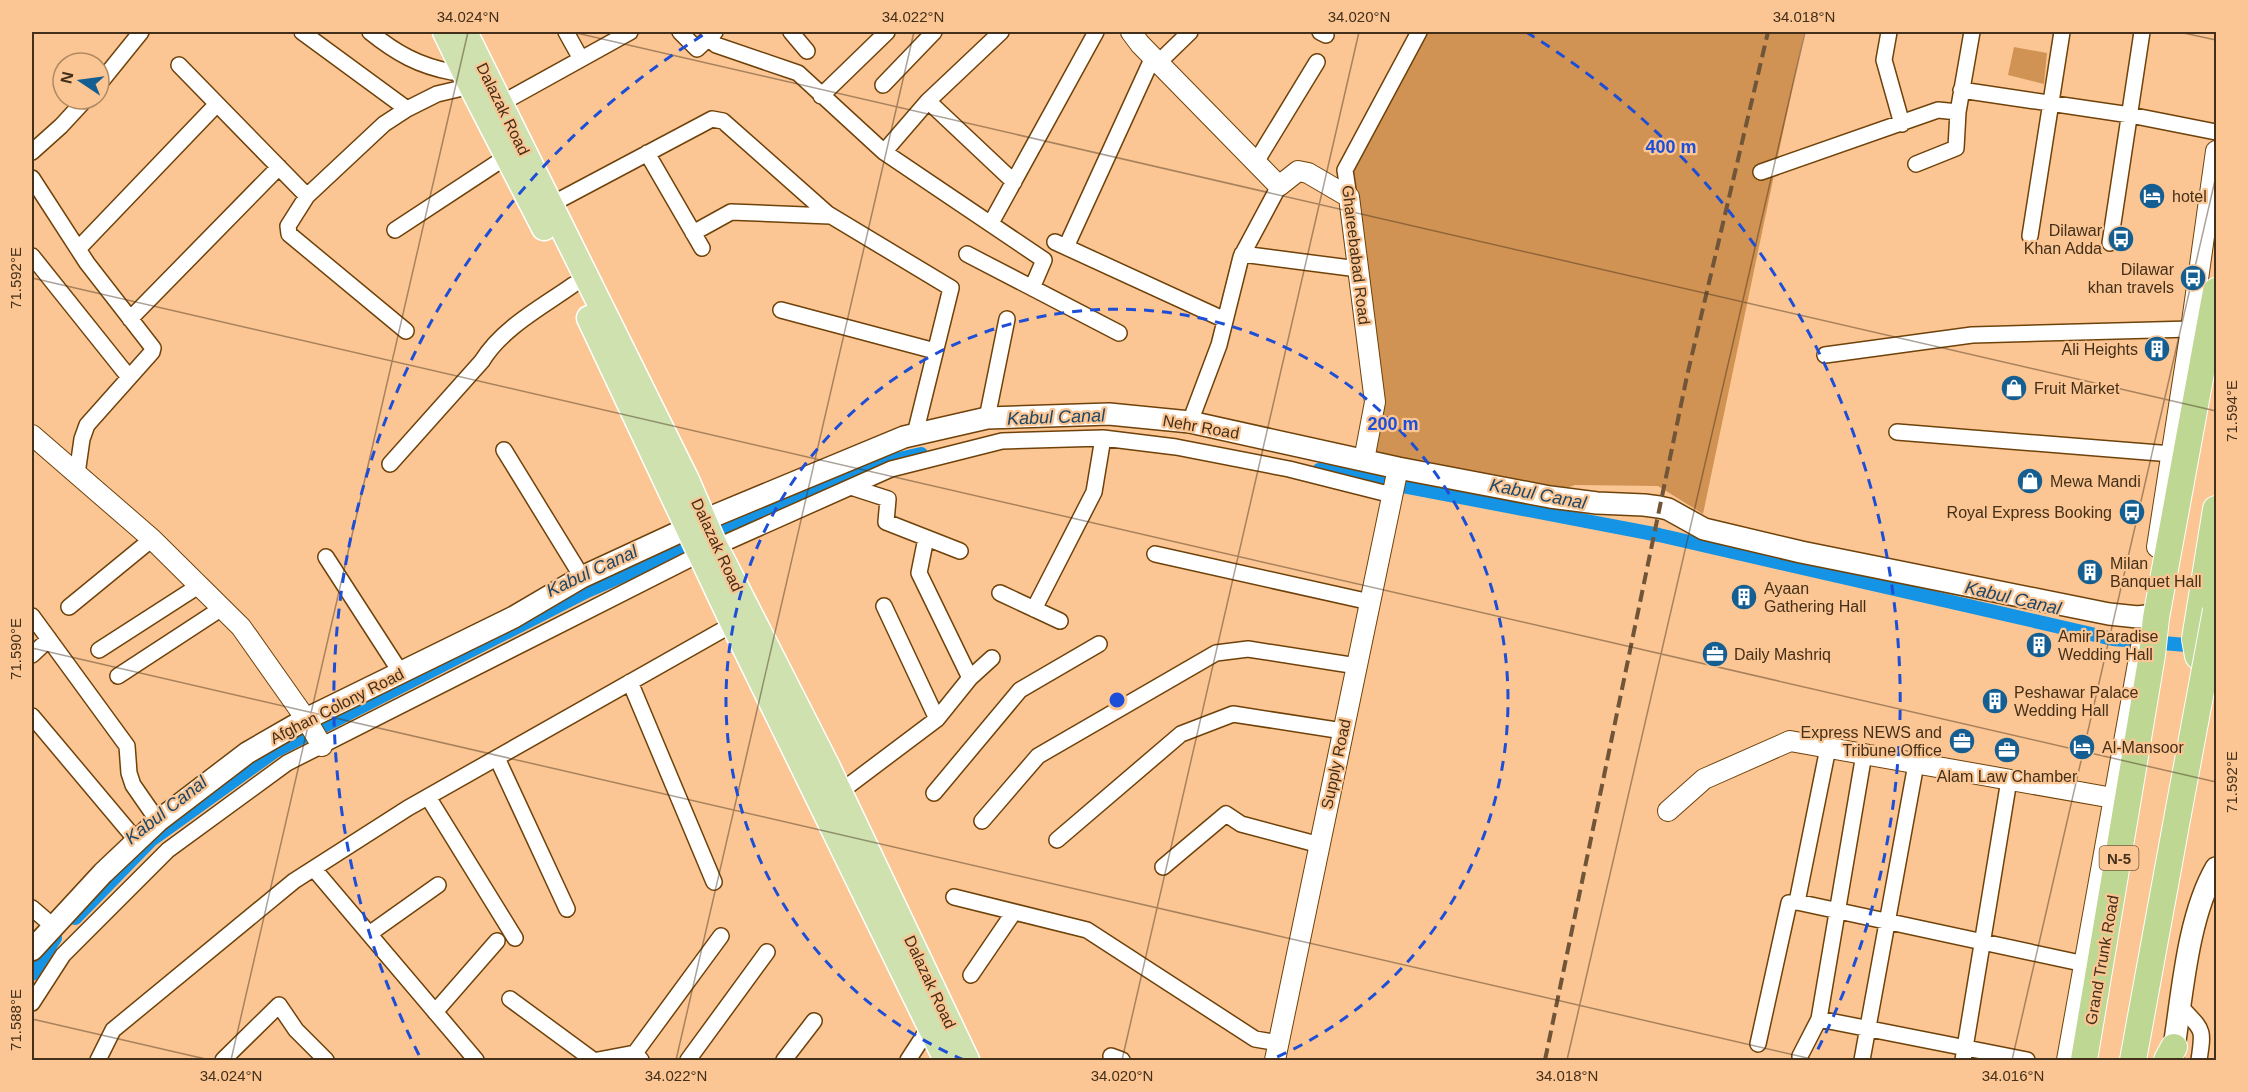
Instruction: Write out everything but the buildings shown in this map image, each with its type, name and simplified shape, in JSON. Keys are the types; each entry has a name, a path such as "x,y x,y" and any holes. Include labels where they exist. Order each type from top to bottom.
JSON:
{"highway":[{"name":"Grand Trunk Road","path":"2084,1060 2146,653 2149,620 2217,291"},
{"path":"2217,509 2195,639 2198,656 2202,660 2217,661"},
{"path":"2133,1060 2217,610"}],"main road":[{"name":"Dalazak Road","path":"445,32 506,157 702,538 840,792 937,1026 946,1060"},
{"name":"Dalazak Road","path":"465,32 682,470 702,538 733,624 937,1026 967,1060"},
{"name":"Nehr Road","path":"702,538 903,437 987,418 1109,414 1190,423 1398,468 1550,497 1659,507 1668,509 1704,529 1801,552 2149,620"},
{"name":"Afghan Colony Road","path":"32,950 103,873 158,821 247,753 306,720 514,617 582,577 702,538"},
{"path":"2171,1056 2199,906 2217,868"}],"street":[{"path":"111,68 138,32"},
{"path":"302,32 407,109"},
{"path":"370,32 393,51 418,63 466,76"},
{"path":"566,32 581,59"},
{"path":"500,104 630,32"},
{"path":"680,32 697,49 712,35 716,45 798,73 884,152 1044,260 1032,288"},
{"path":"791,32 807,51"},
{"path":"821,96 887,32"},
{"path":"883,85 934,32"},
{"path":"884,152 928,100 1001,32"},
{"path":"991,223 1096,32"},
{"path":"1131,32 1155,60 1279,186"},
{"path":"1190,32 1155,60 1061,244 1225,320"},
{"name":"Ghareebabad Road","path":"1364,460 1375,402 1345,170 1419,32"},
{"path":"1889,32 1884,60 1902,123"},
{"path":"1916,164 1956,148 1961,90 1972,32"},
{"path":"2030,236 2062,32"},
{"path":"2110,243 2142,32"},
{"path":"1256,162 1317,62"},
{"path":"179,65 307,196"},
{"path":"406,331 290,234 288,226 307,196 376,131 407,109 466,76"},
{"path":"1961,90 2130,115 2217,132"},
{"path":"928,100 1014,182"},
{"path":"78,249 217,105"},
{"path":"1761,172 1938,110 1958,112"},
{"path":"32,152 75,111"},
{"path":"550,205 712,118 723,121 830,216 951,288 915,434"},
{"path":"2149,620 2217,151"},
{"path":"647,153 702,248"},
{"path":"395,230 506,157"},
{"path":"130,319 279,167"},
{"path":"1190,423 1219,345 1242,254 1279,186 1298,171 1308,173 1349,197"},
{"path":"32,178 78,249 153,348 152,352 87,425 82,439 77,474"},
{"path":"693,233 731,212 830,216"},
{"path":"968,254 1119,333"},
{"path":"1242,254 1358,269"},
{"path":"32,256 129,376"},
{"path":"390,464 482,361 489,349 573,285"},
{"path":"781,310 935,351"},
{"path":"987,418 1007,319"},
{"path":"1825,355 1972,335 2191,329"},
{"path":"1897,432 2172,454"},
{"path":"32,435 152,539 241,627 322,746"},
{"path":"1034,609 1094,492 1103,438"},
{"path":"32,1003 63,956 168,850 287,764 702,538 851,487 891,469 1002,441 1103,438 1176,447 1289,470 1392,495"},
{"path":"504,450 582,577"},
{"name":"Supply Road","path":"1277,1052 1398,468"},
{"path":"851,487 888,500 886,522 960,551"},
{"path":"926,538 919,573 970,678"},
{"path":"69,607 152,539"},
{"path":"1155,554 1370,602"},
{"path":"326,557 402,673"},
{"path":"99,650 200,585"},
{"path":"1000,593 1060,621"},
{"path":"884,606 937,719"},
{"path":"118,676 222,608"},
{"path":"32,616 127,746 129,773 133,785 158,821"},
{"path":"98,1060 113,1030 285,888 314,868 428,797 733,624"},
{"path":"32,654 49,639"},
{"path":"934,793 1020,690 1099,644"},
{"path":"982,821 1038,756 1216,653 1248,648 1357,666"},
{"path":"2067,1060 2113,798 2146,653"},
{"path":"840,792 937,719 970,678 992,658"},
{"path":"630,682 714,882"},
{"path":"1057,840 1181,734 1233,714 1343,731"},
{"path":"32,716 137,841"},
{"path":"1668,811 1704,779 1790,741 2113,798"},
{"path":"1797,902 1828,748"},
{"path":"1800,1056 1819,1019 1864,754"},
{"path":"496,758 567,909"},
{"path":"1862,1060 1916,764"},
{"path":"1964,1054 2008,780"},
{"path":"428,797 515,938"},
{"path":"1163,867 1226,814 1241,824 1320,845"},
{"path":"314,868 476,1060"},
{"path":"369,934 438,885"},
{"path":"954,897 1087,930 1277,1052"},
{"path":"1758,1044 1789,903 1797,902 2085,964"},
{"path":"32,908 54,927"},
{"path":"971,975 1014,912"},
{"path":"598,1060 638,1057 721,936"},
{"path":"435,1012 496,941"},
{"path":"688,1060 767,952"},
{"path":"510,999 593,1060"},
{"path":"223,1060 279,1005 296,1030 326,1060"},
{"path":"2181,1006 2201,1029 2199,1060"},
{"path":"1819,1019 1869,1029 1964,1054 2027,1060"},
{"path":"784,1060 814,1021"},
{"path":"908,1060 937,1026"}],"shaded area":[{"path":"1416,32 1804,32 1703,514 1658,486 1575,485 1560,490 1364,460 1375,402 1345,170"},
{"path":"2014,47 2047,53 2044,84 2008,75"}],"waterway":[{"name":"Kabul Canal","path":"75,918 151,840 275,751 587,591 881,463 921,454"},
{"name":"Kabul Canal","path":"1319,470 1659,535 2113,639 2199,646"},
{"name":"Kabul Canal","path":"32,974 55,938"}],"railway":[{"path":"1545,1060 1687,376 1768,32"}],"place":[{"name":"hotel","path":"2152,196"},
{"name":"Dilawar Khan Adda","path":"2121,239"},
{"name":"Dilawar khan travels","path":"2193,278"},
{"name":"Ali Heights","path":"2157,349"},
{"name":"Fruit Market","path":"2014,388"},
{"name":"Mewa Mandi","path":"2030,481"},
{"name":"Royal Express Booking","path":"2132,512"},
{"name":"Milan Banquet Hall","path":"2090,572"},
{"name":"Ayaan Gathering Hall","path":"1744,597"},
{"name":"Amir Paradise Wedding Hall","path":"2039,645"},
{"name":"Daily Mashriq","path":"1715,654"},
{"name":"Peshawar Palace Wedding Hall","path":"1995,701"},
{"name":"Express NEWS and Tribune Office","path":"1962,741"},
{"name":"Al-Mansoor","path":"2082,747"},
{"name":"Alam Law Chamber","path":"2007,750"}]}
